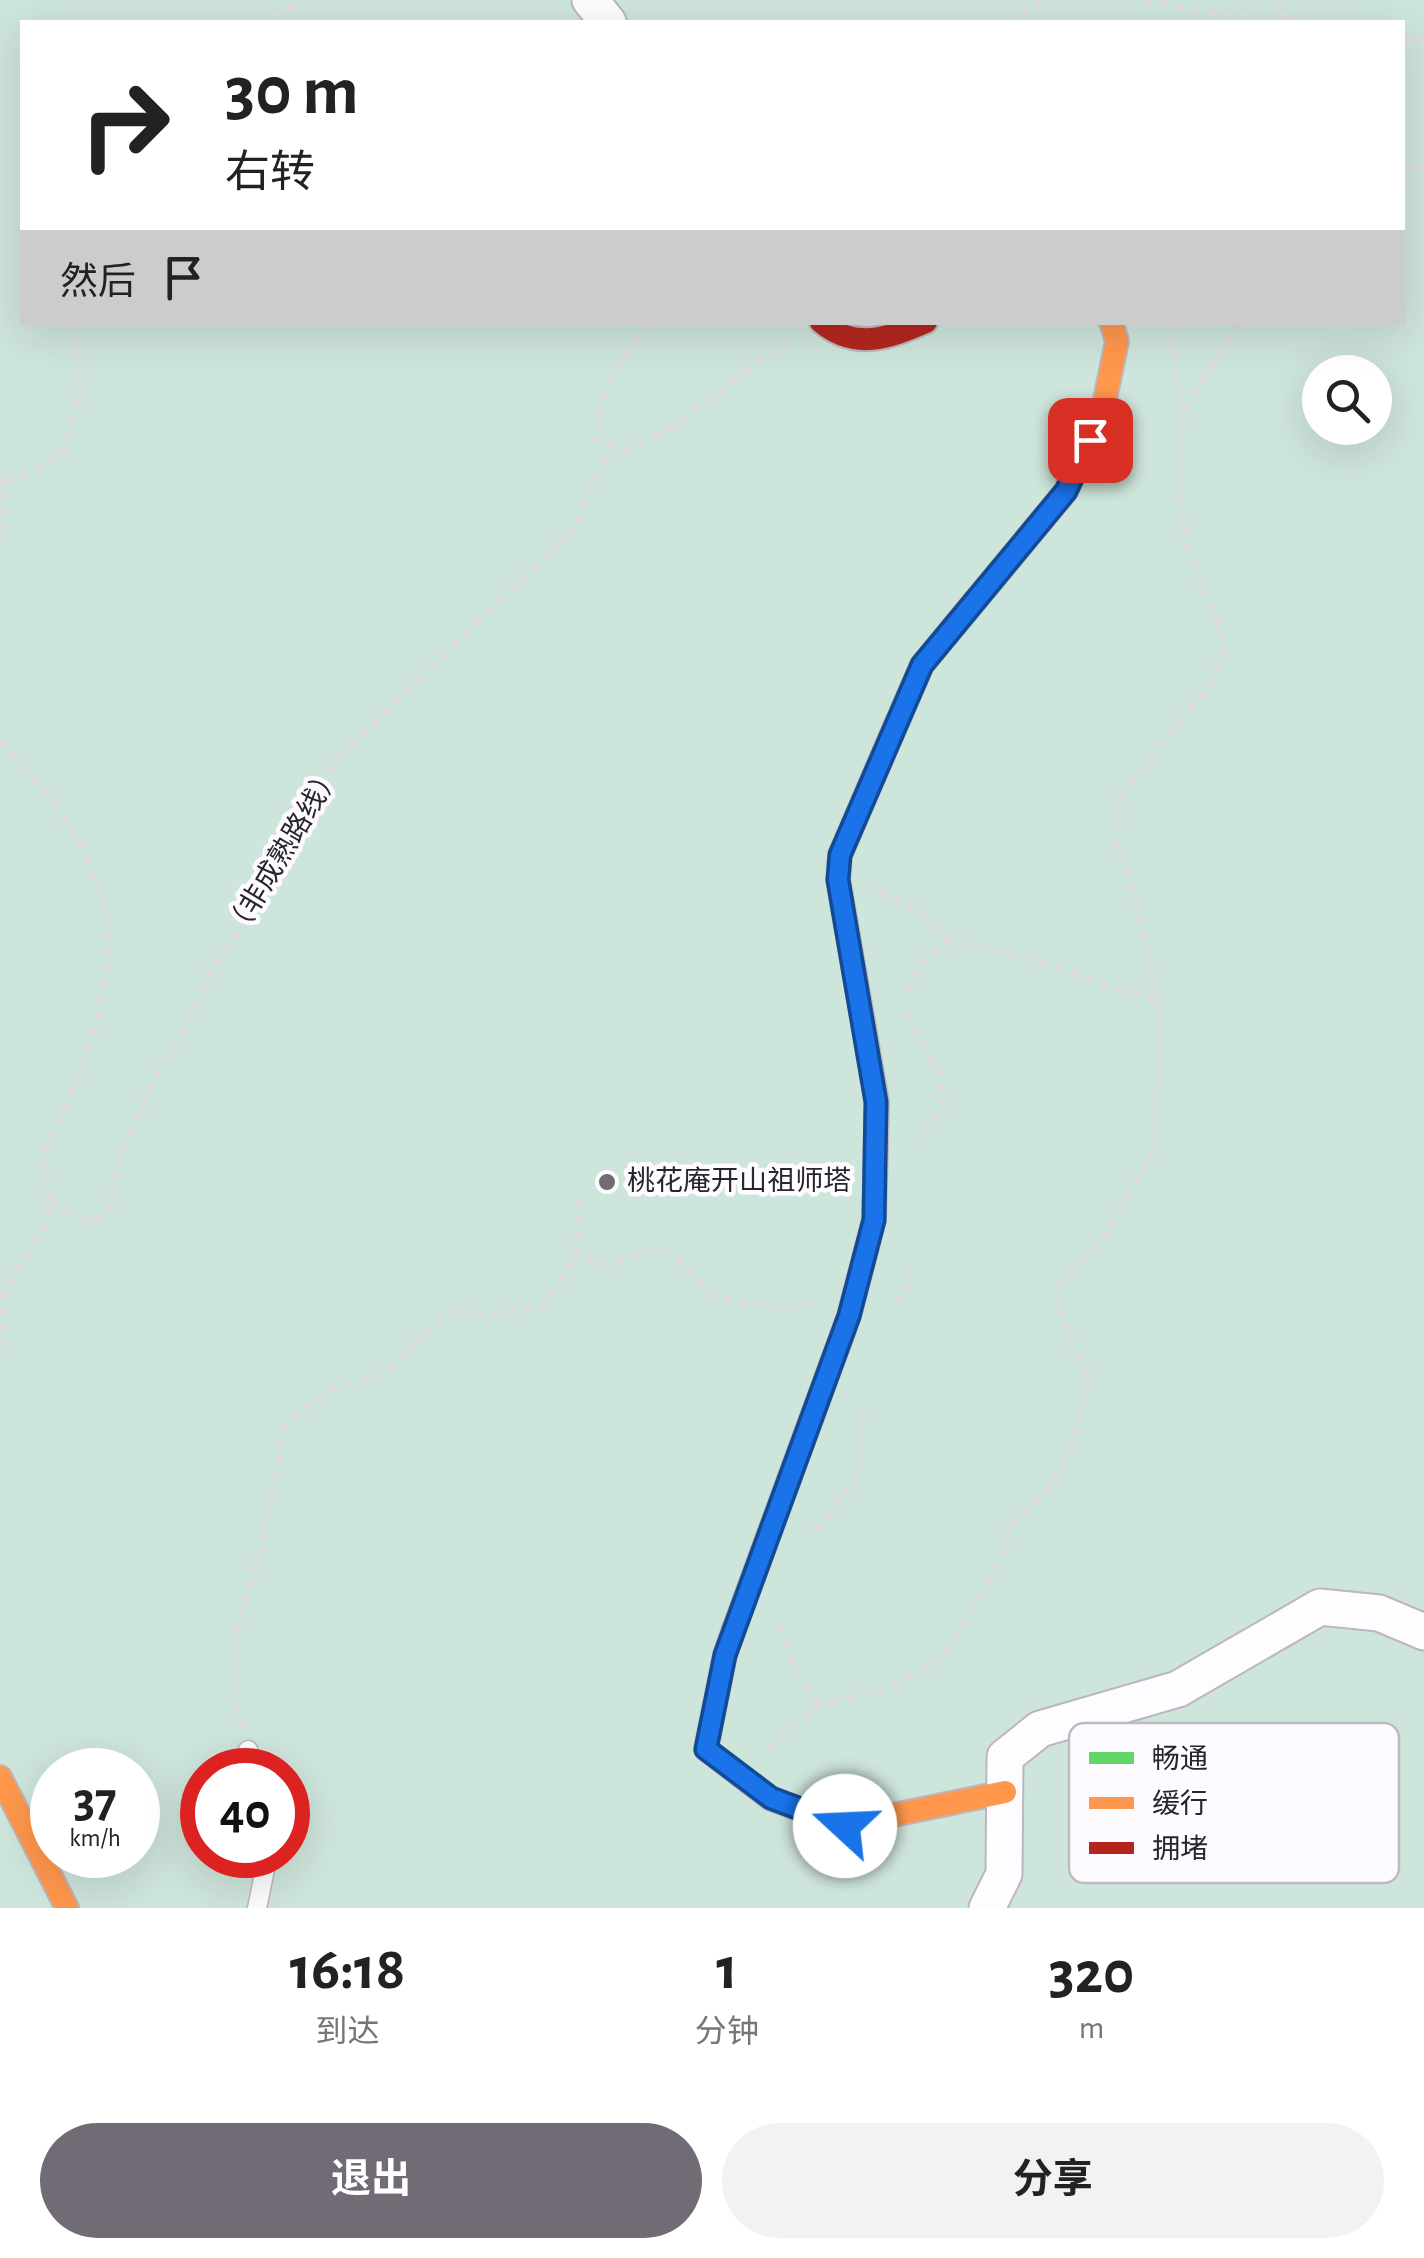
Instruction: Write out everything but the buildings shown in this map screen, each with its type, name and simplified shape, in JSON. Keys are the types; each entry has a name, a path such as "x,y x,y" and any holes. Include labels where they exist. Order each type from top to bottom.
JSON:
{"street":[{"path":"590,0 606,20"},
{"path":"824,325 832,335 876,343 919,325"},
{"path":"1005,1792 845,1826 771,1798 706,1749 725,1655 854,1297 874,1220 876,1102 838,880 840,855 922,665 1066,491 1102,414 1117,341 1112,325"},
{"path":"987,1908 1004,1874 1005,1758 1040,1728 1178,1689 1320,1607 1379,1613 1424,1632"},
{"path":"0,1777 67,1908"}],"lane":[{"path":"257,1908 263,1878"}],"path":[{"path":"262,20 306,0"},
{"path":"1012,20 1042,0"},
{"path":"1144,0 1190,11 1322,20"},
{"path":"1278,0 1286,18"},
{"path":"0,542 5,538 3,479 35,471 64,451 81,393 78,325"},
{"path":"644,325 606,386 595,440 624,450 672,428 796,334"},
{"path":"741,1776 786,1730 820,1705 885,1689 943,1659 988,1584 1010,1526 1040,1498 1070,1451 1090,1378 1066,1331 1057,1286 1105,1235 1155,1148 1159,1046 1156,1001 1140,913 1118,848 1120,797 1212,682 1224,643 1188,547 1177,494 1183,412 1170,325"},
{"path":"1183,412 1237,325"},
{"name":"（非成熟路线）","path":"51,1202 90,1222 111,1206 119,1156 157,1074 193,1015 206,978 258,906 312,799 343,754 573,530 610,445"},
{"path":"0,742 51,796 86,854 106,906 108,959 98,1014 77,1081 42,1157 51,1202 42,1231 1,1298 6,1347 0,1355"},
{"path":"838,880 907,902 950,942 1004,950 1156,1001"},
{"path":"912,1150 944,1107 937,1068 898,1003 926,957 950,942"},
{"path":"248,1748 236,1702 236,1636 286,1422 331,1389 380,1377 450,1310 486,1316 546,1305 576,1253 578,1199"},
{"path":"576,1253 610,1265 649,1251 672,1254 712,1296 773,1308 854,1297"},
{"path":"888,1322 906,1286 908,1254"},
{"path":"808,1540 858,1475 864,1389"},
{"path":"776,1609 799,1680 820,1705"}],"green space":[{"path":"0,0 1424,0 1424,1908 0,1908"}],"traffic: fast":[{"path":"734,1629 849,1316 874,1220 877,1102 838,879 840,855 891,736"}],"traffic: slow":[{"path":"891,736 922,665 1066,491 1102,414 1117,341 1112,325"},
{"path":"734,1629 706,1749 771,1799 845,1825 1005,1792"},
{"path":"0,1777 67,1908"}],"traffic: jam":[{"path":"825,325 859,339 885,337 919,325"}],"place":[{"name":"桃花庵开山祖师塔","path":"607,1182"}],"route":[{"path":"845,1826 771,1798 706,1749 725,1655 849,1316 874,1220 876,1102 838,880 840,855 922,665 1066,491 1090,440"}]}
